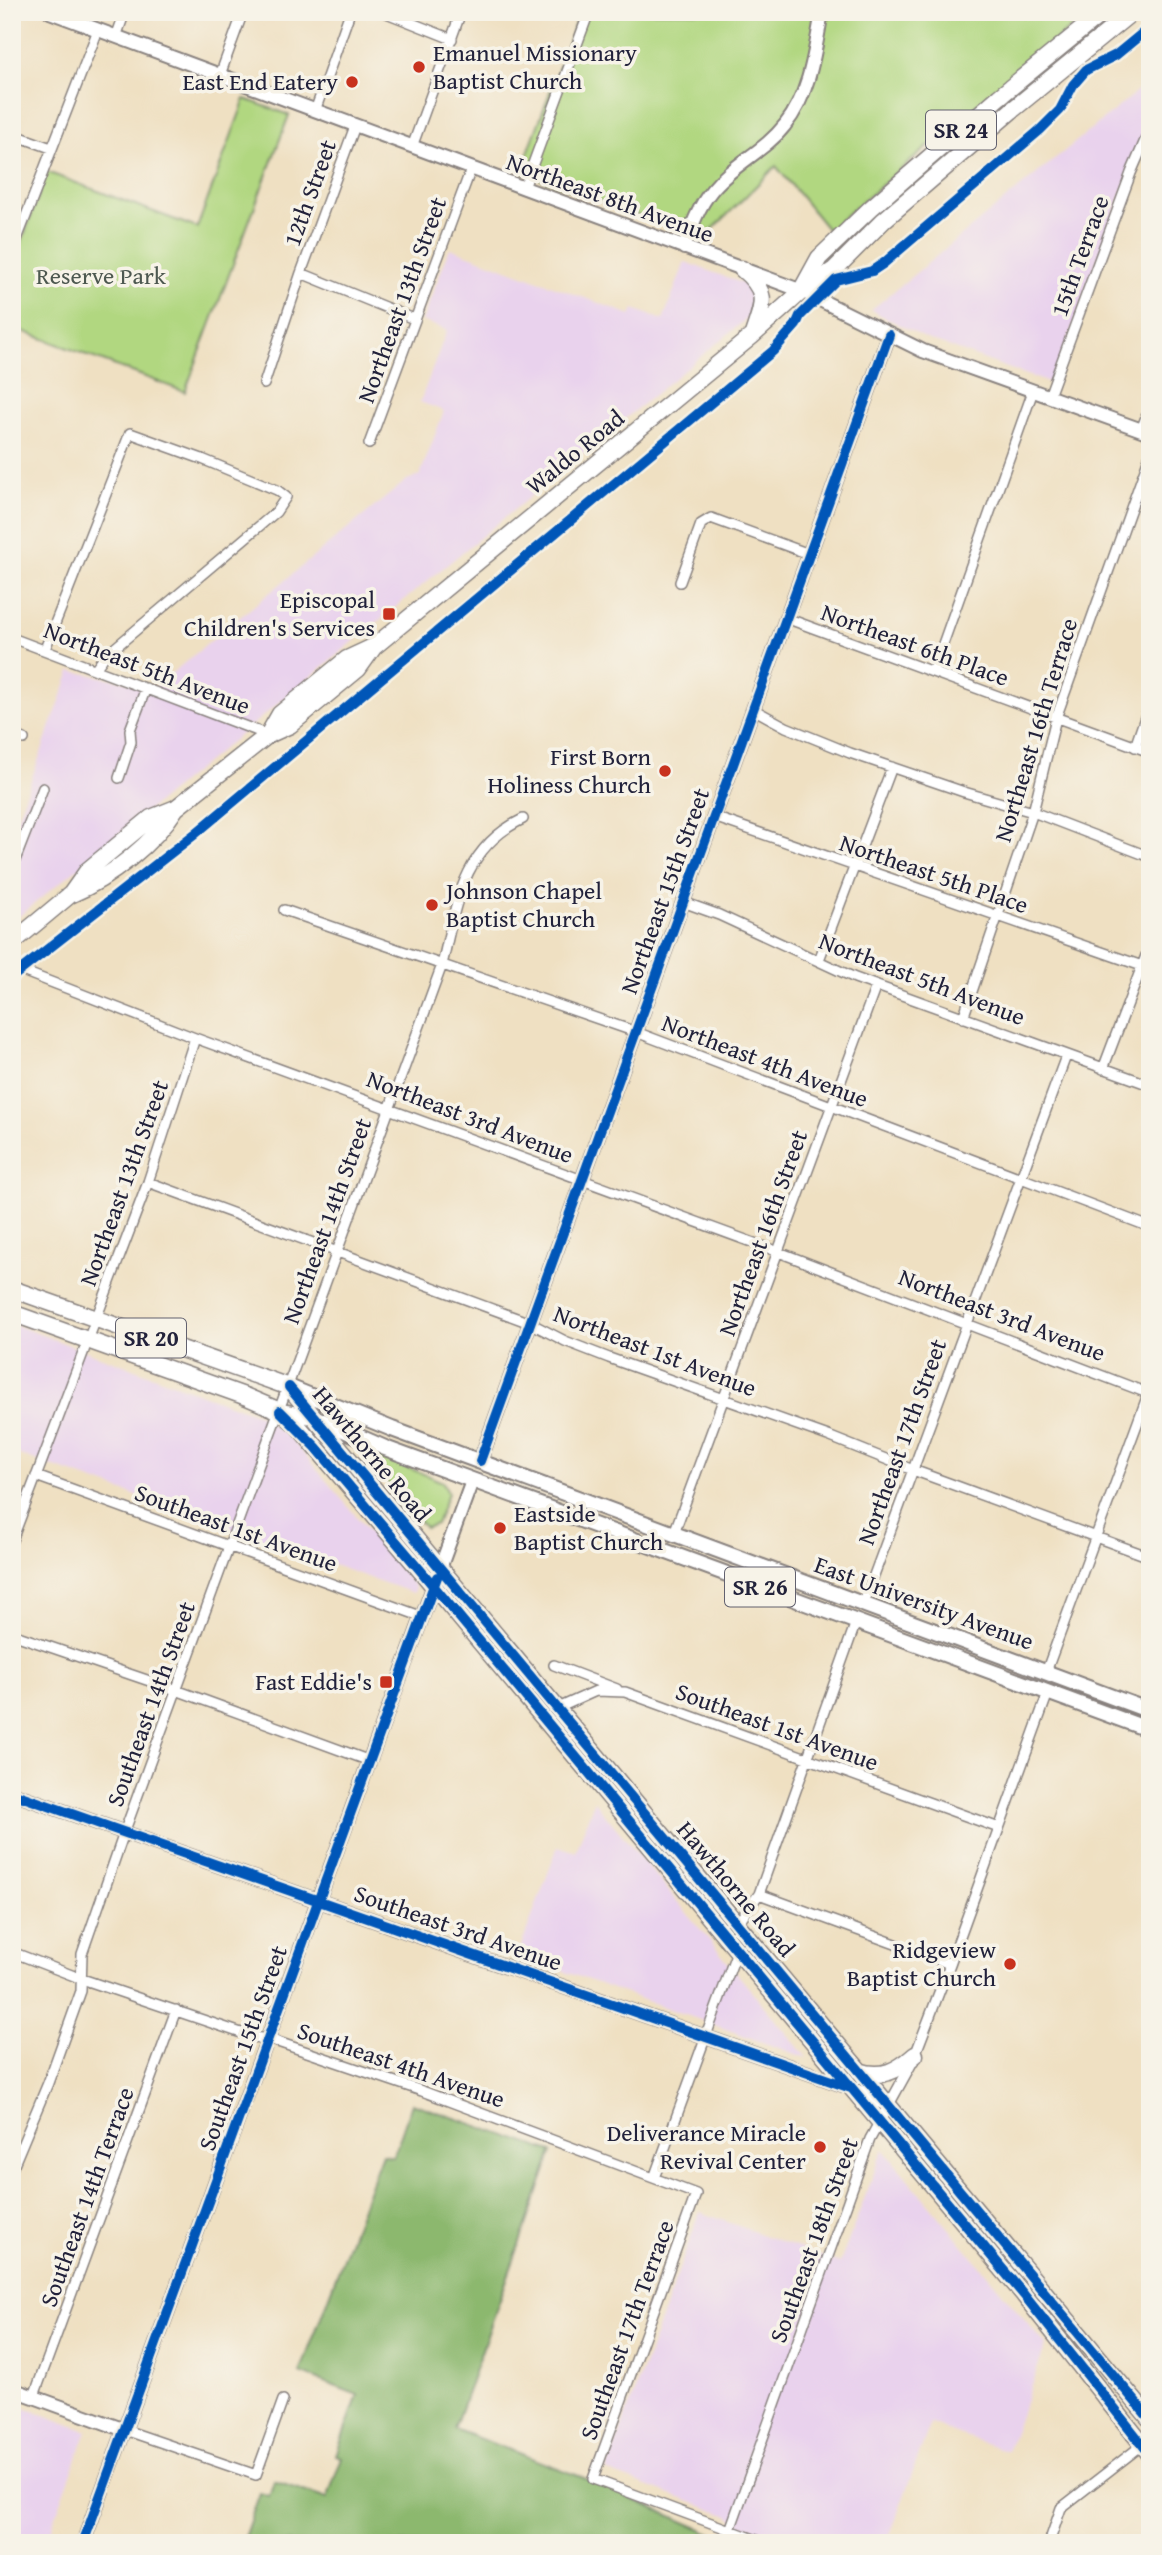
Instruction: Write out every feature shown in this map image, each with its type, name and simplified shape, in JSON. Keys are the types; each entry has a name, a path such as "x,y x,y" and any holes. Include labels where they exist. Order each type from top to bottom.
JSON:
{"highway":[{"name":"Waldo Road","path":"802,291 819,258 871,208 999,97 1103,12"},
{"name":"Waldo Road","path":"12,943 71,894 96,884 163,829 176,808 268,735 280,714 347,659 375,646 752,336 802,291 834,270 884,220 1132,12"},
{"path":"743,270 756,280 763,296 752,336"},
{"name":"East University Avenue","path":"12,1289 289,1387"},
{"name":"East University Avenue","path":"12,1313 235,1392 280,1411"},
{"name":"Hawthorne Road","path":"289,1387 1150,2419"},
{"name":"Hawthorne Road","path":"280,1411 316,1447 434,1586 1147,2446"},
{"path":"859,2071 883,2074 898,2069 915,2055"}],"main road":[{"name":"East University Avenue","path":"289,1387 1150,1711"},
{"name":"East University Avenue","path":"280,1411 314,1417 472,1481 1150,1730"},
{"path":"472,1481 480,1461"},
{"path":"667,1553 674,1533"},
{"path":"856,1622 863,1605"},
{"path":"1045,1672 1048,1693"}],"street":[{"name":"Northeast 8th Avenue","path":"50,12 802,291 923,351 1145,431"},
{"path":"116,37 125,12"},
{"path":"220,75 243,12"},
{"name":"12th Street","path":"315,111 350,12"},
{"path":"384,12 452,39"},
{"path":"412,146 461,12"},
{"path":"524,188 589,12"},
{"path":"684,248 695,217 713,188 772,140 787,123 801,96 813,63 822,12"},
{"path":"12,252 98,30"},
{"name":"12th Street","path":"264,384 355,126"},
{"name":"15th Terrace","path":"1049,397 1131,173 1150,129"},
{"path":"12,134 51,148"},
{"name":"Northeast 13th Street","path":"369,444 471,169"},
{"path":"301,273 414,319"},
{"name":"Northeast 15th Street","path":"480,1461 889,335"},
{"path":"933,672 1032,391"},
{"path":"1145,431 1150,407"},
{"path":"45,649 130,433 202,459 277,490 286,497 276,512 104,657 95,668"},
{"name":"Northeast 16th Terrace","path":"963,1018 1033,811 1056,718 1150,455"},
{"path":"680,582 701,524 710,518 809,554"},
{"name":"Northeast 6th Place","path":"786,618 1150,752"},
{"name":"Northeast 5th Avenue","path":"12,638 268,735"},
{"path":"119,778 131,742 130,730 146,688"},
{"path":"1135,747 1150,703"},
{"path":"753,709 807,737 964,792 1033,811 1150,858"},
{"path":"12,735 24,739"},
{"path":"819,960 891,767"},
{"path":"12,867 43,789"},
{"name":"Northeast 5th Place","path":"714,817 1142,966"},
{"path":"442,965 462,885 482,848 511,824 523,819"},
{"name":"Northeast 5th Avenue","path":"683,901 855,978 1150,1085"},
{"name":"Northeast 4th Avenue","path":"284,910 636,1032 1150,1227"},
{"path":"1103,1069 1150,945"},
{"name":"Northeast 14th Street","path":"280,1411 442,965"},
{"name":"Northeast 3rd Avenue","path":"12,967 195,1038 776,1251 1149,1392"},
{"name":"Northeast 16th Street","path":"674,1533 876,986"},
{"name":"Northeast 13th Street","path":"12,1540 148,1182 195,1038"},
{"name":"Northeast 17th Street","path":"863,1605 1066,1056"},
{"name":"Northeast 1st Avenue","path":"148,1182 530,1323 565,1341 609,1358 1150,1557"},
{"path":"1045,1672 1149,1392"},
{"name":"Southeast 14th Street","path":"12,2169 48,2083 81,1992 82,1954 124,1833 280,1411"},
{"name":"Southeast 1st Avenue","path":"36,1476 423,1617"},
{"name":"Southeast 15th Street","path":"83,2543 472,1481"},
{"path":"737,1924 759,1894 856,1622"},
{"path":"12,1634 370,1761"},
{"path":"554,1665 625,1692"},
{"name":"Southeast 1st Avenue","path":"544,1719 558,1708 596,1691 625,1692 999,1828"},
{"name":"Southeast 18th Street","path":"730,2530 879,2121 915,2055 1048,1693"},
{"name":"Southeast 3rd Avenue","path":"12,1793 852,2088 888,2105"},
{"path":"759,1894 950,1964"},
{"path":"654,2178 737,1951"},
{"name":"Southeast 4th Avenue","path":"12,1952 82,1979 253,2037 268,2039 422,2091 696,2194"},
{"name":"Southeast 14th Terrace","path":"34,2396 176,2010"},
{"name":"Southeast 17th Terrace","path":"696,2194 593,2479 730,2530"},
{"path":"12,2389 256,2476 283,2400"},
{"path":"1049,2543 1061,2508 1147,2446"},
{"path":"730,2530 765,2543"}],"shaded area":[{"path":"1150,81 1150,117 1052,384 927,339 871,310"},
{"path":"450,248 631,315 634,309 663,320 685,262 752,287 757,296 755,312 12,922 12,832 71,671 155,687 407,480 420,475 444,411 420,402 447,330 422,321"},
{"path":"12,1324 259,1415 292,1440 415,1586 413,1593 12,1452"},
{"path":"594,1801 807,2058 518,1955 558,1846 576,1852"},
{"path":"883,2149 1046,2345 1007,2451 930,2424 887,2543 784,2543 745,2528 729,2516 606,2471 700,2212 840,2263"},
{"path":"12,2403 87,2431 46,2543 12,2543"}],"green space":[{"path":"579,12 1090,12 828,230 776,166 703,239 521,172"},
{"name":"Reserve Park","path":"245,99 289,115 185,392 12,327 12,269 47,172 197,228"},
{"path":"358,1447 443,1482 448,1493 436,1524 425,1528"},
{"path":"412,2103 552,2152 454,2429 584,2478 713,2534 710,2543 242,2543 260,2493 269,2496 274,2481 327,2499 342,2457 336,2455 358,2395 300,2373 382,2154 393,2157"}],"cycle path":[{"path":"12,977 195,834 773,351 796,325 800,316 836,280 872,271 884,263 1040,130 1060,110 1073,85 1086,70 1116,55 1150,27"},
{"path":"480,1461 889,335"},
{"path":"289,1387 1150,2419"},
{"path":"280,1411 316,1447 421,1571 1024,2295 1150,2454"},
{"path":"83,2543 437,1577"},
{"path":"12,1793 851,2088"}],"place":[{"name":"Emanuel Missionary Baptist Church","path":"419,67"},
{"name":"East End Eatery","path":"352,82"},
{"name":"Episcopal Children's Services","path":"389,614"},
{"name":"First Born Holiness Church","path":"665,771"},
{"name":"Johnson Chapel Baptist Church","path":"432,905"},
{"name":"Eastside Baptist Church","path":"500,1528"},
{"name":"Fast Eddie's","path":"386,1682"},
{"name":"Ridgeview Baptist Church","path":"1010,1964"},
{"name":"Deliverance Miracle Revival Center","path":"820,2147"}]}
